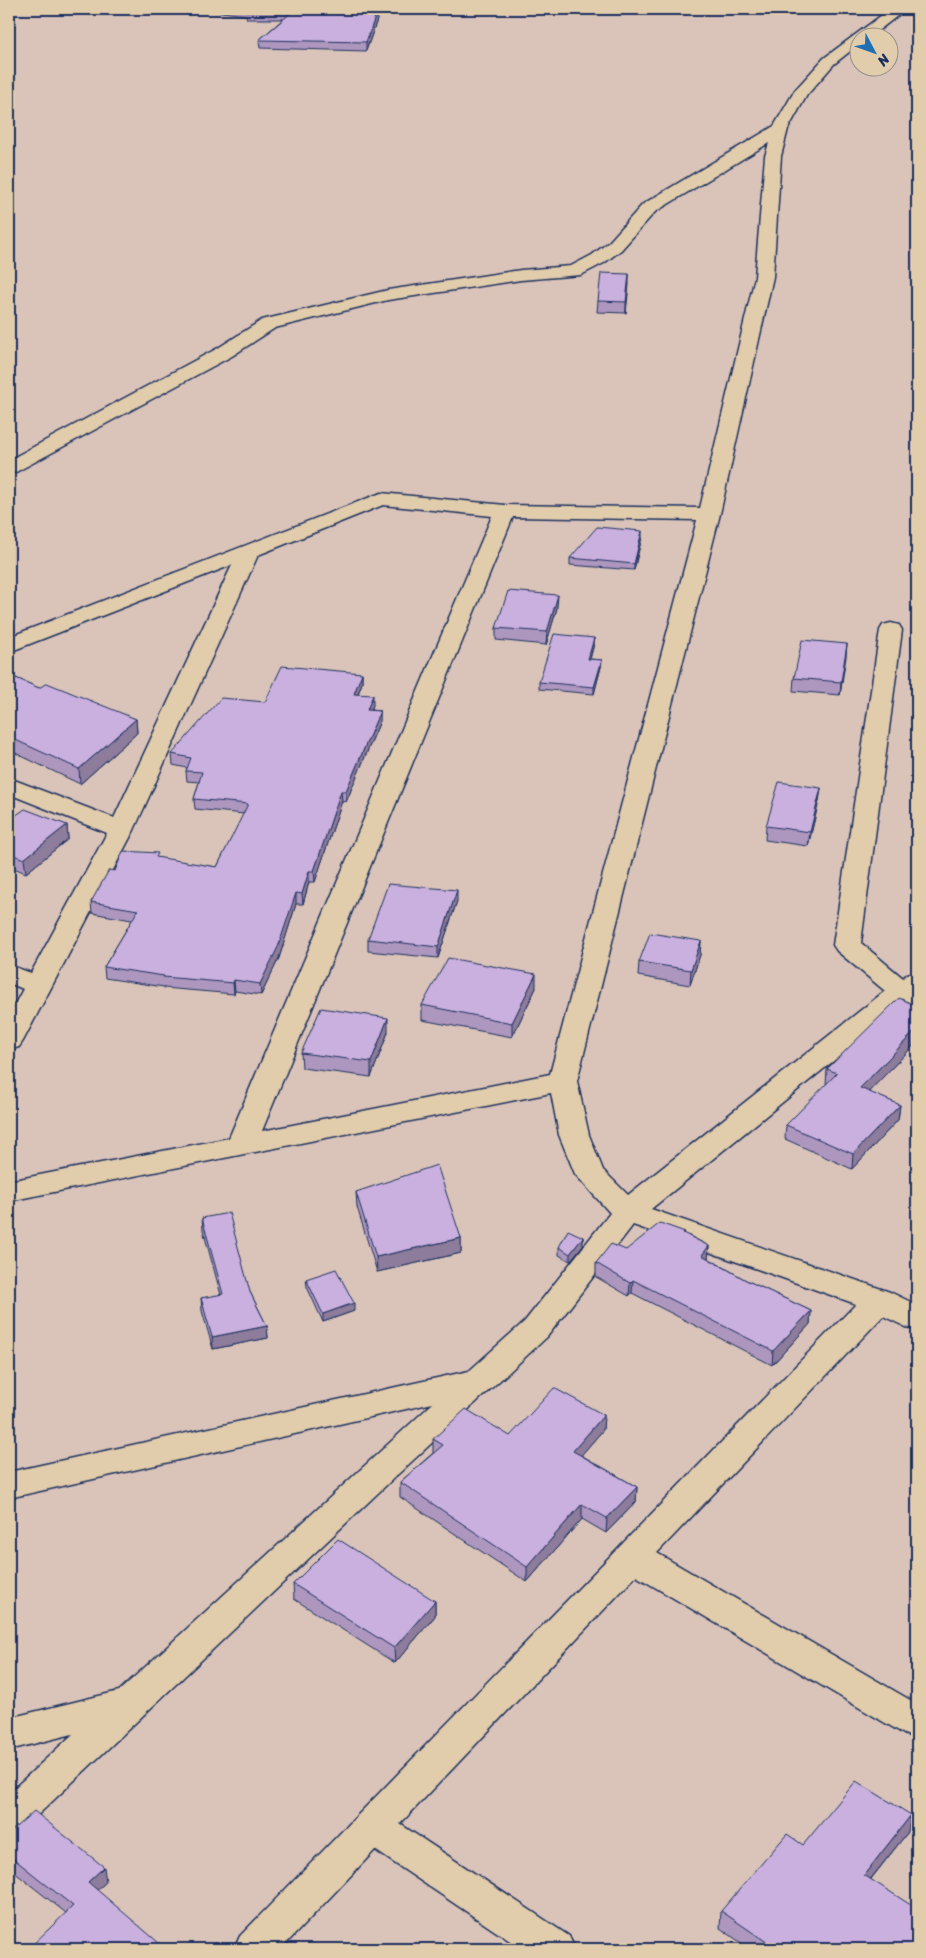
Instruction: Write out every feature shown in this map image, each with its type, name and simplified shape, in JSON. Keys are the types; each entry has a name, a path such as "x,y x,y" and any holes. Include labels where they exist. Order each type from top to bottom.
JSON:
{"street":[{"path":"873,28 899,9"},
{"path":"848,46 829,61 800,93 780,129 773,156 764,277 709,514 563,1081 574,1135 590,1174 627,1212 879,1300 917,1319"},
{"path":"9,468 225,352 269,324 388,295 521,275 575,271 598,259 615,246 648,208 780,129"},
{"path":"9,458 57,443"},
{"path":"9,645 382,499 505,511 709,514"},
{"path":"241,1145 505,511"},
{"path":"9,1041 121,830 249,551"},
{"path":"9,1817 536,1329 627,1212 913,990 847,946 891,630"},
{"path":"9,785 121,830"},
{"path":"9,973 38,986"},
{"path":"9,1191 563,1081"},
{"path":"254,1949 879,1300"},
{"path":"9,1485 479,1381"},
{"path":"632,1556 917,1723"},
{"path":"9,1734 131,1703"},
{"path":"372,1827 555,1949"}],"building":[{"path":"246,9 378,9 366,42 259,40 293,11 246,11"},
{"path":"601,273 629,274 626,302 598,301"},
{"path":"597,527 642,531 634,564 570,558"},
{"path":"508,591 558,595 547,632 496,628"},
{"path":"554,634 594,638 588,659 602,660 594,687 539,682"},
{"path":"802,640 847,644 841,682 794,678"},
{"path":"282,666 362,673 354,694 373,695 367,710 380,711 346,791 341,791 314,871 309,871 302,894 296,893 278,947 260,984 234,980 233,983 163,977 104,967 138,910 91,902 109,870 115,871 123,851 158,853 156,857 217,867 248,804 194,799 202,772 186,771 191,758 172,754 221,698 265,702"},
{"path":"9,675 39,688 47,683 136,719 79,769 9,737"},
{"path":"779,782 821,788 810,832 766,826"},
{"path":"25,809 67,825 24,859 9,853 9,820"},
{"path":"388,884 457,890 438,947 368,939"},
{"path":"650,933 701,941 691,970 639,962"},
{"path":"448,958 536,974 512,1023 422,1005"},
{"path":"899,998 917,1006 917,1029 860,1088 900,1105 853,1154 786,1125 837,1073 827,1069"},
{"path":"321,1008 388,1018 371,1062 301,1053"},
{"path":"437,1165 461,1238 376,1257 356,1192"},
{"path":"229,1213 250,1292 267,1326 212,1337 201,1298 223,1294 202,1218"},
{"path":"660,1223 685,1232 683,1233 709,1246 702,1255 746,1280 811,1311 773,1351 633,1280 630,1283 596,1263 611,1244 626,1250"},
{"path":"568,1230 583,1237 570,1254 559,1247"},
{"path":"336,1269 354,1303 323,1314 306,1279"},
{"path":"554,1388 604,1415 573,1451 637,1487 607,1518 582,1504 527,1567 400,1482 443,1445 433,1439 466,1409 510,1436"},
{"path":"338,1539 435,1601 394,1648 293,1584"},
{"path":"856,1781 911,1815 864,1875 917,1909 917,1949 777,1949 721,1911 787,1834 803,1845"},
{"path":"34,1811 104,1867 88,1882 166,1949 28,1949 73,1906 9,1855 9,1833"}]}
